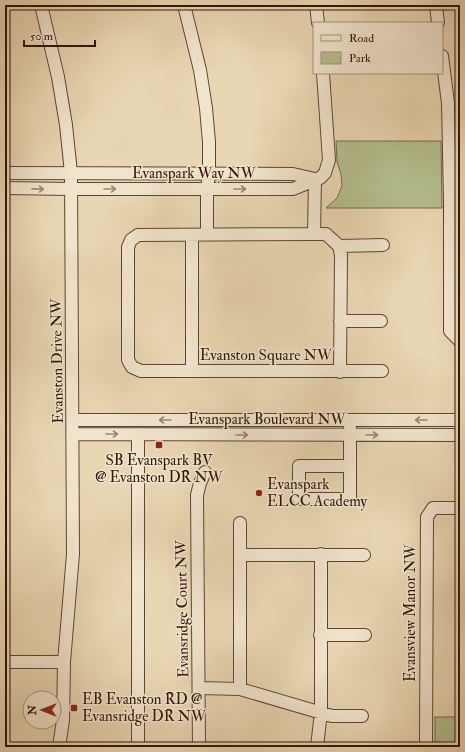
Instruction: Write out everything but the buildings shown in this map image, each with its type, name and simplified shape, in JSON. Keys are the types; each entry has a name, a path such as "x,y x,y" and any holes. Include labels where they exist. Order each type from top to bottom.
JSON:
{"street":[{"name":"Evanston Drive NW","path":"40,5 58,77 66,125 71,173 74,554 64,662 63,720 59,747"},
{"path":"184,5 200,70 206,108 209,142 207,234"},
{"path":"316,5 318,22"},
{"path":"436,5 438,22"},
{"path":"443,60 454,103 455,223 450,331 460,341"},
{"name":"Evanspark Way NW","path":"5,188 294,188 320,178 325,173 329,160 323,74"},
{"name":"Evanspark Way NW","path":"5,173 293,174 315,179"},
{"path":"314,234 315,179"},
{"name":"Evanston Square NW","path":"340,372 341,254 339,246 326,234 207,234 138,236 131,240 128,247 128,360 132,367 141,371 192,371 340,372 382,372"},
{"name":"Evanston Square NW","path":"192,235 192,371"},
{"path":"339,246 383,245"},
{"path":"340,321 381,321"},
{"name":"Evanspark Boulevard NW","path":"73,420 460,420"},
{"path":"350,420 350,435 350,466 350,499 299,498 299,466 350,466"},
{"name":"Evanspark Boulevard NW","path":"73,434 460,435"},
{"path":"138,434 138,747"},
{"name":"Evansridge Court NW","path":"199,747 197,495 205,472"},
{"name":"Evansview Manor NW","path":"426,747 427,517 434,508 460,508"},
{"path":"240,523 240,689"},
{"path":"318,747 321,712 321,554"},
{"path":"240,555 364,555"},
{"path":"320,635 365,635"},
{"path":"5,662 64,662"},
{"path":"199,688 240,689 332,716 362,716"},
{"name":"Evanston Drive NW","path":"63,720 67,747"}],"green space":[{"path":"336,141 441,141 442,208 326,208 337,198 342,186 341,174 337,162"},
{"path":"435,717 460,717 460,747 435,747"}],"place":[{"name":"SB Evanspark BV @ Evanston DR NW","path":"159,445"},
{"name":"Evanspark ELCC Academy","path":"259,493"},
{"name":"EB Evanston RD @ Evansridge DR NW","path":"74,708"}]}
